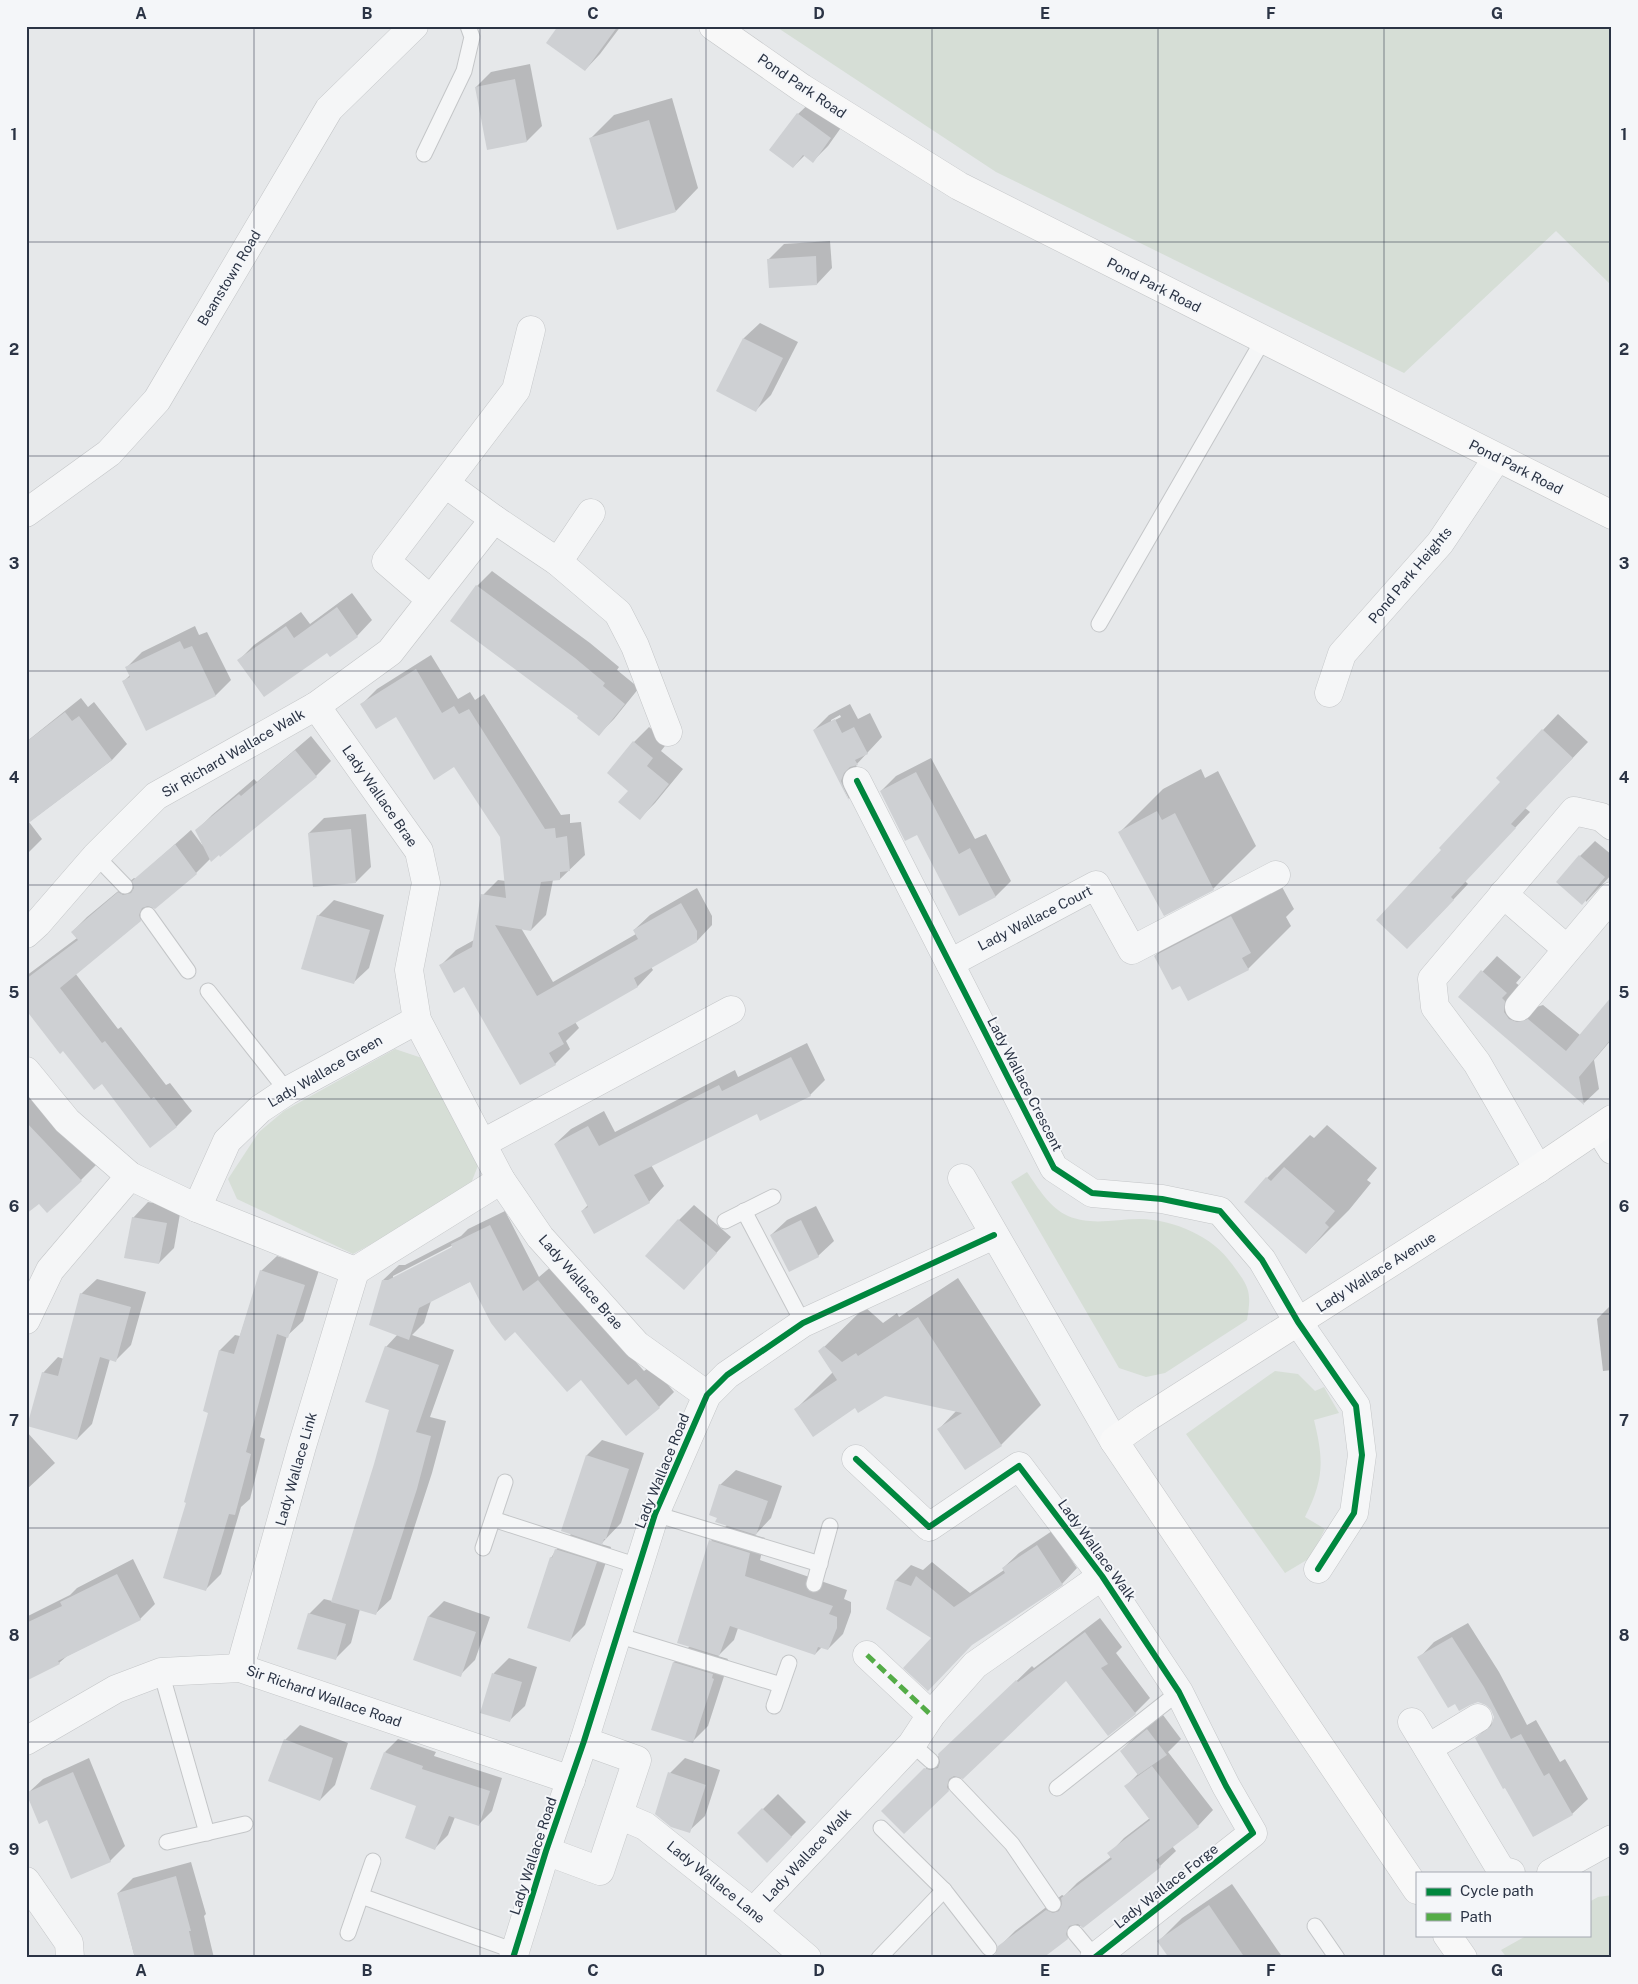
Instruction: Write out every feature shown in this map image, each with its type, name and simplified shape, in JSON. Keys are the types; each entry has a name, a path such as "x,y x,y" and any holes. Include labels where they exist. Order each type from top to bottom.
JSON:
{"main road":[{"name":"Pond Park Road","path":"714,26 802,88 959,186 1612,515"},
{"name":"Lady Wallace Avenue","path":"1114,1441 1538,1169 1608,1133"},
{"path":"1114,1441 1416,1889"},
{"path":"1448,1936 1462,1958"}],"street":[{"name":"Beanstown Road","path":"26,513 109,452 157,400 329,109 414,26"},
{"path":"430,599 386,561 516,390 531,330"},
{"name":"Pond Park Heights","path":"1329,693 1342,654 1440,543 1498,458"},
{"path":"446,484 494,520 558,562 618,613 635,646 668,732"},
{"path":"558,562 591,513"},
{"name":"Sir Richard Wallace Walk","path":"26,934 37,924 96,856 156,796 316,706 390,652 494,520"},
{"name":"Lady Wallace Brae","path":"316,706 419,851 426,883 408,970 416,1020 501,1180 540,1237 637,1345 707,1395"},
{"name":"Lady Wallace Crescent","path":"857,781 1054,1168 1092,1193 1162,1199 1220,1211 1262,1260 1298,1322 1356,1406 1362,1455 1354,1513 1318,1569"},
{"path":"1538,1169 1477,1063 1435,1007 1432,979 1574,811 1601,817 1612,826"},
{"name":"Lady Wallace Court","path":"950,963 1096,885 1132,950 1276,875"},
{"path":"1503,894 1567,949"},
{"path":"1519,1007 1612,896"},
{"path":"483,1144 731,1010"},
{"name":"Lady Wallace Green","path":"197,1208 227,1141 260,1109 287,1091 416,1020"},
{"path":"26,1071 67,1121 130,1176 197,1208 355,1271 501,1180"},
{"path":"26,1320 50,1270 130,1176"},
{"path":"962,1178 1114,1441"},
{"name":"Lady Wallace Road","path":"514,1954 546,1851 584,1741 638,1566 656,1514 707,1395 727,1375 803,1322 994,1235"},
{"name":"Lady Wallace Link","path":"240,1668 302,1446 355,1271"},
{"name":"Lady Wallace Walk","path":"856,1459 929,1527 1019,1466 1102,1576 1179,1692 1226,1786 1253,1833"},
{"name":"Lady Wallace Walk","path":"753,1912 921,1752 931,1715 975,1665 1102,1576"},
{"path":"866,1655 931,1715"},
{"name":"Sir Richard Wallace Road","path":"26,1741 116,1689 161,1672 240,1668 571,1780"},
{"path":"1428,1748 1478,1718"},
{"path":"1412,1722 1501,1870 1508,1872"},
{"name":"Lady Wallace Road","path":"546,1851 600,1871 637,1760 584,1741"},
{"name":"Lady Wallace Lane","path":"619,1815 645,1826 753,1912 807,1958"},
{"name":"Lady Wallace Forge","path":"1102,1955 1253,1833"},
{"path":"1553,1872 1612,1839"},
{"path":"26,1881 69,1943 70,1958"}],"lane":[{"path":"424,154 464,71 472,36 468,26"},
{"path":"1099,624 1263,340"},
{"path":"96,856 125,886"},
{"path":"148,915 188,971"},
{"path":"208,991 287,1091"},
{"path":"725,1221 773,1197"},
{"path":"744,1211 803,1322"},
{"path":"483,1548 505,1482"},
{"path":"656,1514 820,1564"},
{"path":"493,1518 638,1566"},
{"path":"814,1584 830,1526"},
{"path":"617,1635 781,1685"},
{"path":"774,1706 789,1663"},
{"path":"161,1672 207,1833"},
{"path":"1057,1788 1179,1692"},
{"path":"956,1785 1012,1844 1053,1904"},
{"path":"167,1842 245,1824"},
{"path":"881,1828 944,1890 989,1948"},
{"path":"348,1933 373,1861"},
{"path":"879,1958 944,1890"},
{"path":"361,1896 514,1954"},
{"path":"1315,1926 1337,1958"},
{"path":"1075,1933 1102,1955"}],"shaded area":[{"path":"775,26 1612,26 1612,286 1556,231 1404,373 996,172"},
{"path":"395,1049 422,1058 481,1158 468,1191 353,1254 237,1199 228,1179 259,1132 284,1111"},
{"path":"1027,1172 1050,1203 1068,1216 1086,1221 1153,1220 1192,1231 1214,1245 1224,1254 1246,1284 1249,1296 1247,1320 1165,1373 1146,1377 1119,1368 1011,1182"},
{"path":"1275,1371 1298,1374 1315,1391 1324,1387 1339,1413 1314,1420 1321,1459 1320,1470 1316,1492 1305,1517 1325,1529 1310,1558 1285,1573 1186,1434"},
{"path":"1612,1895 1612,1958 1507,1958 1501,1950 1526,1936 1590,1936 1590,1901 1598,1897"}],"building":[{"path":"558,26 618,26 585,71 546,43"},
{"path":"515,79 527,142 487,150 475,87"},
{"path":"797,113 831,138 813,163 803,155 793,168 769,150"},
{"path":"649,120 676,212 617,230 589,138"},
{"path":"816,256 817,285 769,288 767,259"},
{"path":"743,338 783,358 756,412 716,391"},
{"path":"476,585 575,658 605,683 603,686 625,704 599,736 577,718 578,716 450,621"},
{"path":"337,607 358,637 330,657 327,653 264,697 237,660 286,626 294,638"},
{"path":"180,641 184,649 192,646 216,696 146,731 122,681 130,677 125,667"},
{"path":"416,669 442,713 454,706 459,714 469,709 545,829 555,828 556,838 567,836 570,871 560,872 560,880 541,882 531,931 495,925 537,996 638,939 633,930 681,903 697,931 697,942 634,978 638,987 558,1033 564,1044 549,1053 556,1065 520,1085 464,987 454,993 439,965 472,947 481,894 506,898 500,837 454,767 434,780 396,717 376,729 360,704"},
{"path":"65,712 72,721 79,716 112,760 26,825 26,742"},
{"path":"835,719 842,733 854,727 868,754 855,760 858,765 850,767 844,773 841,781 849,801 813,730"},
{"path":"1542,729 1573,758 1511,824 1516,828 1451,897 1454,900 1407,949 1376,920 1441,850 1439,848 1500,782 1496,778"},
{"path":"633,741 653,758 647,766 669,784 640,820 618,802 628,791 607,773"},
{"path":"295,750 317,777 220,857 219,855 211,862 195,830 239,794 241,796"},
{"path":"916,772 959,854 970,848 996,897 959,916 917,835 905,841 880,791"},
{"path":"1157,811 1162,820 1175,813 1214,890 1164,916 1118,832"},
{"path":"351,829 356,883 313,887 308,833"},
{"path":"175,844 197,874 155,909 148,906 142,908 139,915 141,921 60,988 102,1043 105,1041 151,1099 154,1097 177,1127 150,1148 102,1084 94,1090 63,1051 60,1054 26,1010 26,979 78,940 71,932 118,892 123,895 131,893 134,888 132,881"},
{"path":"1579,855 1605,877 1582,905 1556,882"},
{"path":"317,915 370,930 354,984 301,969"},
{"path":"1231,916 1251,953 1242,958 1249,970 1188,1001 1180,986 1172,990 1154,956"},
{"path":"1481,970 1507,993 1502,998 1505,1001 1504,1012 1509,1019 1517,1022 1528,1019 1566,1051 1612,996 1612,1038 1579,1077 1584,1105 1458,997"},
{"path":"791,1057 811,1096 760,1121 757,1114 634,1175 650,1203 594,1234 581,1211 588,1207 554,1144 588,1126 599,1146 719,1085 722,1091"},
{"path":"26,1122 82,1181 47,1213 39,1204 26,1214"},
{"path":"1284,1167 1335,1211 1325,1223 1329,1227 1306,1254 1244,1202 1266,1177 1271,1181"},
{"path":"132,1217 167,1223 159,1264 124,1258"},
{"path":"678,1219 717,1253 684,1290 645,1256"},
{"path":"801,1220 819,1257 789,1272 770,1235"},
{"path":"490,1225 523,1291 538,1280 628,1385 636,1379 660,1408 626,1436 581,1380 567,1392 515,1332 505,1341 491,1323 470,1282 419,1308 409,1340 369,1325 382,1280 388,1280 452,1247 451,1244"},
{"path":"260,1270 305,1285 288,1338 277,1334 246,1452 251,1454 235,1515 229,1514 206,1591 163,1578 186,1503 184,1502 208,1413 203,1411 219,1350 234,1354"},
{"path":"80,1293 131,1307 116,1362 100,1357 77,1440 27,1426 42,1372 58,1376"},
{"path":"918,1317 1002,1446 965,1470 937,1429 962,1413 885,1396 858,1413 855,1408 813,1437 794,1409 837,1380 818,1351 824,1346 842,1362 856,1353 858,1356"},
{"path":"385,1346 439,1365 416,1432 431,1436 417,1489 376,1615 331,1602 389,1410 365,1402"},
{"path":"586,1455 629,1469 606,1539 604,1539 602,1545 561,1531"},
{"path":"719,1484 768,1501 756,1535 715,1522 717,1518 709,1515"},
{"path":"709,1540 750,1553 745,1576 833,1606 829,1614 837,1617 837,1628 828,1650 818,1647 815,1655 730,1626 719,1656 677,1643"},
{"path":"1037,1545 1063,1585 972,1645 928,1691 903,1668 931,1638 886,1609 895,1580 911,1586 916,1576 954,1607 1005,1573 1002,1568"},
{"path":"555,1549 597,1562 570,1642 527,1628 550,1557 552,1558"},
{"path":"117,1574 141,1620 58,1661 60,1664 26,1681 26,1623 62,1606 60,1602"},
{"path":"308,1613 346,1624 336,1660 297,1649"},
{"path":"428,1616 476,1632 461,1677 413,1660"},
{"path":"1085,1632 1108,1664 1101,1668 1136,1714 1108,1736 1066,1681 963,1779 954,1776 949,1779 947,1787 949,1791 904,1834 881,1811 924,1768 930,1770 938,1768 940,1762 938,1754 1016,1680 1018,1682"},
{"path":"1452,1637 1484,1687 1511,1739 1521,1734 1544,1776 1549,1773 1573,1815 1533,1837 1505,1788 1503,1789 1475,1738 1491,1726 1494,1717 1491,1710 1486,1705 1478,1702 1459,1711 1455,1704 1448,1708 1417,1657"},
{"path":"673,1662 713,1674 712,1678 714,1679 693,1743 651,1730"},
{"path":"492,1673 522,1682 510,1722 480,1713"},
{"path":"1147,1729 1167,1755 1138,1775 1120,1751"},
{"path":"284,1739 333,1758 320,1801 268,1781"},
{"path":"384,1752 423,1766 422,1769 490,1791 479,1826 449,1816 435,1850 405,1838 416,1806 370,1789"},
{"path":"1152,1766 1199,1827 1156,1860 1161,1867 1083,1928 1078,1924 1069,1926 1066,1934 1068,1939 1043,1958 983,1958 995,1955 998,1946 1046,1910 1053,1913 1059,1911 1062,1904 1061,1898 1112,1859 1107,1853 1150,1820 1124,1786"},
{"path":"73,1772 111,1862 71,1879 47,1820 39,1824 26,1793"},
{"path":"668,1772 706,1785 690,1833 671,1827 655,1814"},
{"path":"762,1808 792,1837 767,1863 737,1833"},
{"path":"176,1876 191,1931 189,1931 195,1958 135,1958 117,1893"},
{"path":"1209,1905 1245,1958 1169,1958 1157,1941"}],"marked path":[{"path":"867,1655 931,1715"}],"cycle path":[{"path":"857,781 1054,1168 1092,1193 1162,1199 1220,1211 1262,1260 1298,1322 1356,1406 1362,1455 1354,1513 1318,1569"},
{"path":"513,1958 546,1851 584,1741 655,1514 707,1395 727,1375 803,1323 994,1235"},
{"path":"856,1459 929,1527 1019,1466 1102,1576 1179,1692 1226,1786 1253,1833 1094,1958"}]}
